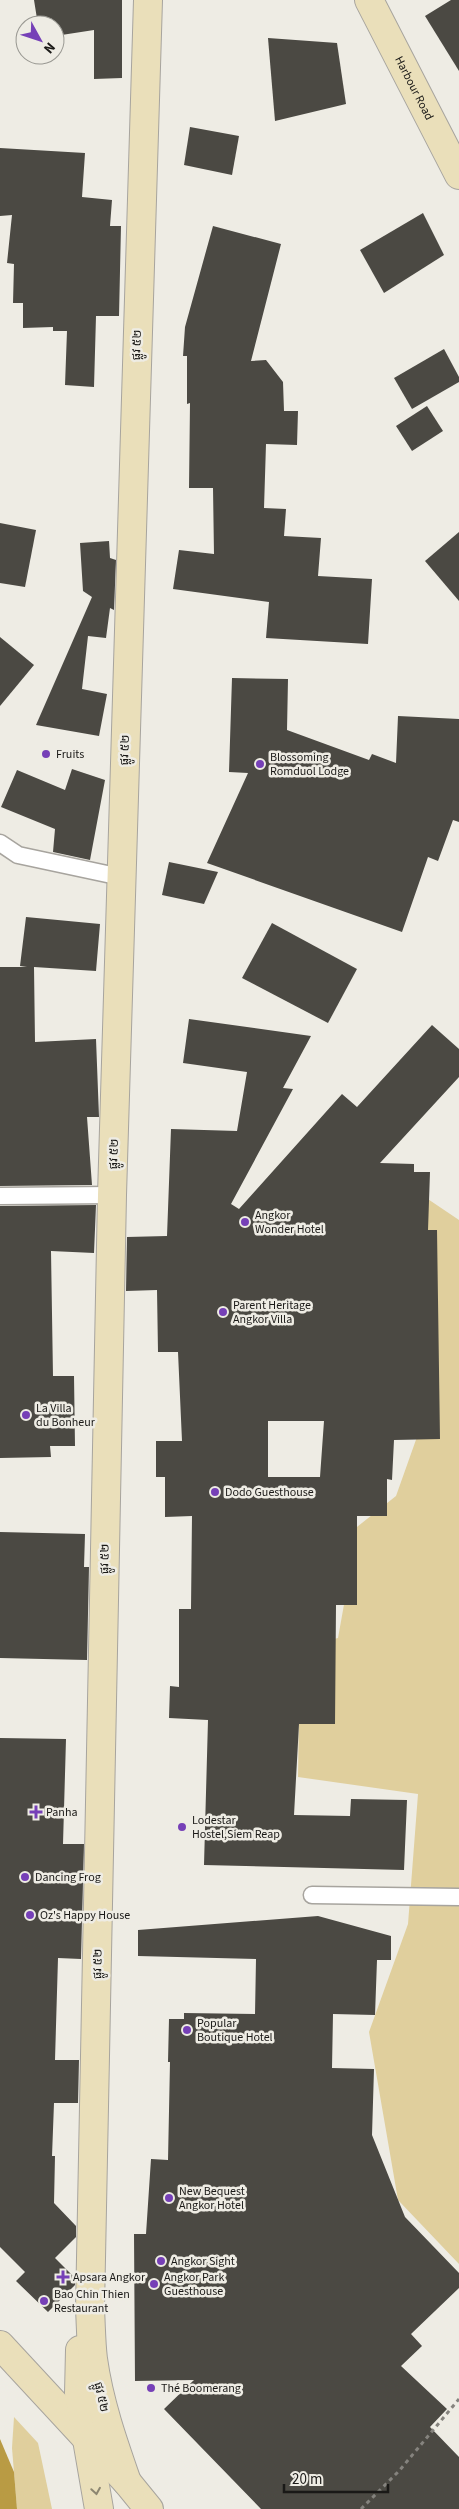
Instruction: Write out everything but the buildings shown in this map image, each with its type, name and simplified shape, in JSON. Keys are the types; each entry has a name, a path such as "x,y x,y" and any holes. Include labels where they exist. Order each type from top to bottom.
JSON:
{"main road":[{"name":"ផ្លូវ ៥២","path":"127,2482 98,2388 93,2357 90,2309 112,1195 148,0"},
{"name":"Harbour Road","path":"369,0 459,176"},
{"name":"ផ្លូវ ៥២","path":"90,2309 79,2358 79,2393 99,2509"},
{"path":"0,2345 127,2482 149,2509"},
{"path":"26,2374 47,2381 56,2379 71,2370 79,2358"}],"lane":[{"path":"0,843 18,855 121,877"},
{"path":"0,1196 112,1195"},
{"path":"312,1895 459,1897"}],"path":[{"path":"361,2509 399,2471 459,2398"}],"shaded area":[{"path":"407,1185 459,1220 459,2264 398,2200 369,2032 408,1924 418,1794 298,1777 300,1647 338,1638 350,1571 338,1542 396,1496 423,1420"},
{"path":"14,2417 38,2443 52,2509 17,2509 12,2448"},
{"path":"0,2439 14,2472 17,2509 0,2509"}],"place":[{"name":"Fruits","path":"46,754"},
{"name":"Blossoming Romduol Lodge","path":"260,764"},
{"name":"Angkor Wonder Hotel","path":"245,1222"},
{"name":"Parent Heritage Angkor Villa","path":"223,1312"},
{"name":"La Villa du Bonheur","path":"26,1415"},
{"name":"Dodo Guesthouse","path":"215,1492"},
{"name":"Panha","path":"36,1812"},
{"name":"Lodestar Hostel,Siem Reap","path":"182,1827"},
{"name":"Dancing Frog","path":"25,1877"},
{"name":"Oz's Happy House","path":"30,1915"},
{"name":"Popular Boutique Hotel","path":"187,2030"},
{"name":"New Bequest Angkor Hotel","path":"169,2198"},
{"name":"Angkor Sight","path":"161,2261"},
{"name":"Apsara Angkor","path":"63,2277"},
{"name":"Angkor Park Guesthouse","path":"154,2284"},
{"name":"Bao Chin Thien Restaurant","path":"44,2301"},
{"name":"Thé Boomerang","path":"151,2388"}]}
